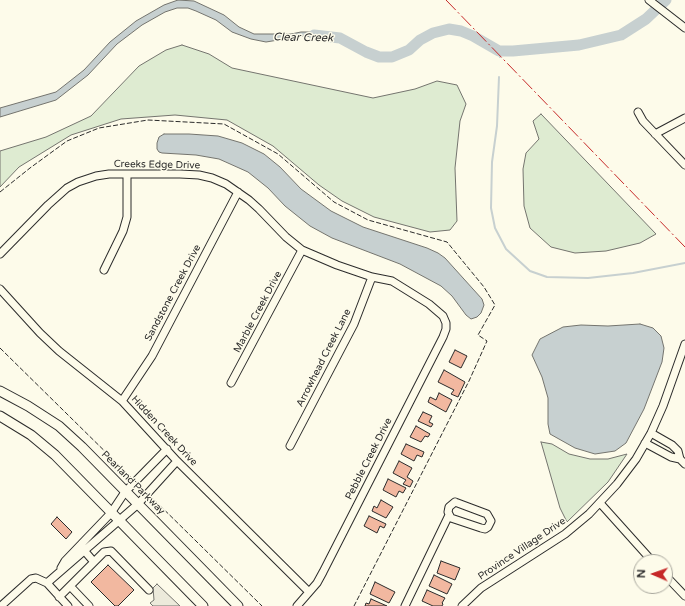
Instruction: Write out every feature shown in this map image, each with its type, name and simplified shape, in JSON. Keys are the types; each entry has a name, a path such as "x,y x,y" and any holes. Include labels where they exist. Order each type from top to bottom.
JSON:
{"main road":[{"name":"Pearland Parkway","path":"0,391 28,406 58,426 82,447 238,606"},
{"path":"0,416 31,435 55,455 203,606"}],"street":[{"path":"649,0 685,28"},
{"path":"638,112 641,119 685,165"},
{"path":"655,134 685,118"},
{"name":"Creeks Edge Drive","path":"0,254 48,205 68,188 78,182 96,176 109,174 199,175 212,178 226,184 238,192 259,209 281,232 302,250 336,266 372,277 392,281 429,304 443,316"},
{"path":"104,270 123,231 127,217 127,175"},
{"name":"Sandstone Creek Drive","path":"122,401 152,356 238,192"},
{"name":"Marble Creek Drive","path":"231,383 302,250"},
{"name":"Arrowhead Creek Lane","path":"290,446 354,324 372,277"},
{"name":"Hidden Creek Drive","path":"0,289 40,333 59,351 122,401 177,461 309,592"},
{"name":"Pebble Creek Drive","path":"297,606 317,583 323,572 442,338 446,329 446,323 443,316"},
{"name":"Province Village Drive","path":"462,606 481,588 565,534 589,514 627,472 651,433 666,399 685,346"},
{"path":"651,433 672,445 678,451 683,462"},
{"path":"645,443 683,462"},
{"path":"82,548 125,492 167,449"},
{"path":"47,583 58,573 65,561 119,521 138,504 177,461"},
{"path":"406,606 449,515 449,507 451,504 455,502 487,514 491,521 485,529 451,518 449,515"},
{"path":"600,502 646,554"},
{"path":"82,548 94,562"},
{"path":"59,597 104,552 111,551 149,590"},
{"path":"1,606 31,579 36,578 47,583 68,606"},
{"path":"673,583 685,596"},
{"path":"70,586 89,606"}],"green space":[{"path":"182,45 209,54 232,68 373,98 415,89 437,81 457,85 466,104 460,121 455,168 457,221 450,230 430,232 374,217 342,201 319,185 273,146 227,120 175,115 121,119 71,135 19,167 0,187 0,151 46,137 91,116 139,66 166,50"},
{"path":"541,114 656,234 640,243 606,251 575,253 551,247 530,228 524,206 523,169 526,153 539,139 533,121"},
{"path":"541,442 552,444 569,454 590,459 608,459 627,454 608,482 567,522 560,508"}],"shaded area":[{"path":"178,0 194,1 224,15 239,27 254,34 317,32 330,34 329,38 303,36 266,42 251,39 232,32 216,20 196,11 188,8 177,8 165,12 142,25 117,44 88,75 56,100 0,117 0,108 56,92 84,70 110,42 136,21 164,5"},
{"path":"164,134 218,136 242,143 264,154 280,167 301,189 331,211 363,227 427,248 445,258 482,299 484,305 481,313 477,317 471,319 466,315 452,296 441,286 400,264 332,238 310,226 285,206 268,188 248,172 219,159 196,155 159,152 157,149 157,143 159,137"},
{"path":"640,324 653,328 661,336 664,348 662,362 644,409 626,443 615,451 595,454 575,448 550,434 548,424 548,398 542,377 532,355 540,339 563,327 581,325 608,326"},
{"path":"157,584 180,606 153,606 150,603 154,600 153,588"}],"building":[{"path":"455,350 467,356 461,368 449,362"},
{"path":"444,370 465,382 458,397 451,394 454,390 438,382"},
{"path":"439,393 452,400 446,412 428,402 430,397 436,400"},
{"path":"423,412 432,416 429,422 433,424 431,427 418,421"},
{"path":"416,426 430,434 428,437 425,436 421,442 410,437"},
{"path":"406,444 424,452 422,457 417,455 414,461 401,454"},
{"path":"399,461 412,468 407,477 413,481 410,487 403,484 406,480 393,473"},
{"path":"388,479 406,488 403,493 399,491 396,497 383,490"},
{"path":"381,500 393,507 386,518 372,511 374,506 377,508"},
{"path":"369,516 386,524 384,528 380,526 377,533 364,526"},
{"path":"57,517 72,532 66,539 51,524"},
{"path":"441,561 460,568 455,580 437,573"},
{"path":"108,565 134,590 118,606 115,606 91,582"},
{"path":"434,575 452,584 447,594 429,586"},
{"path":"375,582 395,592 389,603 370,594"},
{"path":"427,590 445,598 442,606 433,606 422,601"},
{"path":"371,599 387,606 365,606 366,603 369,604"}],"waterway":[{"name":"Clear Creek","path":"314,35 340,38 379,57 392,57 409,50 420,40 433,33 449,29 461,31 473,36 499,51 579,45 621,35 646,19 666,0"},
{"name":"Clear Creek","path":"499,51 500,57"},
{"path":"499,77 497,126 492,162 491,208 495,228 506,249 530,271 547,277 588,278 633,273 685,263"}],"fence":[{"path":"0,192 67,141 99,128 148,120 224,124 278,154 334,202 368,220 447,242 484,287 495,305 478,335 487,341 469,381 354,606"},
{"path":"0,348 262,606"}],"power":[{"path":"446,0 685,247"}]}
